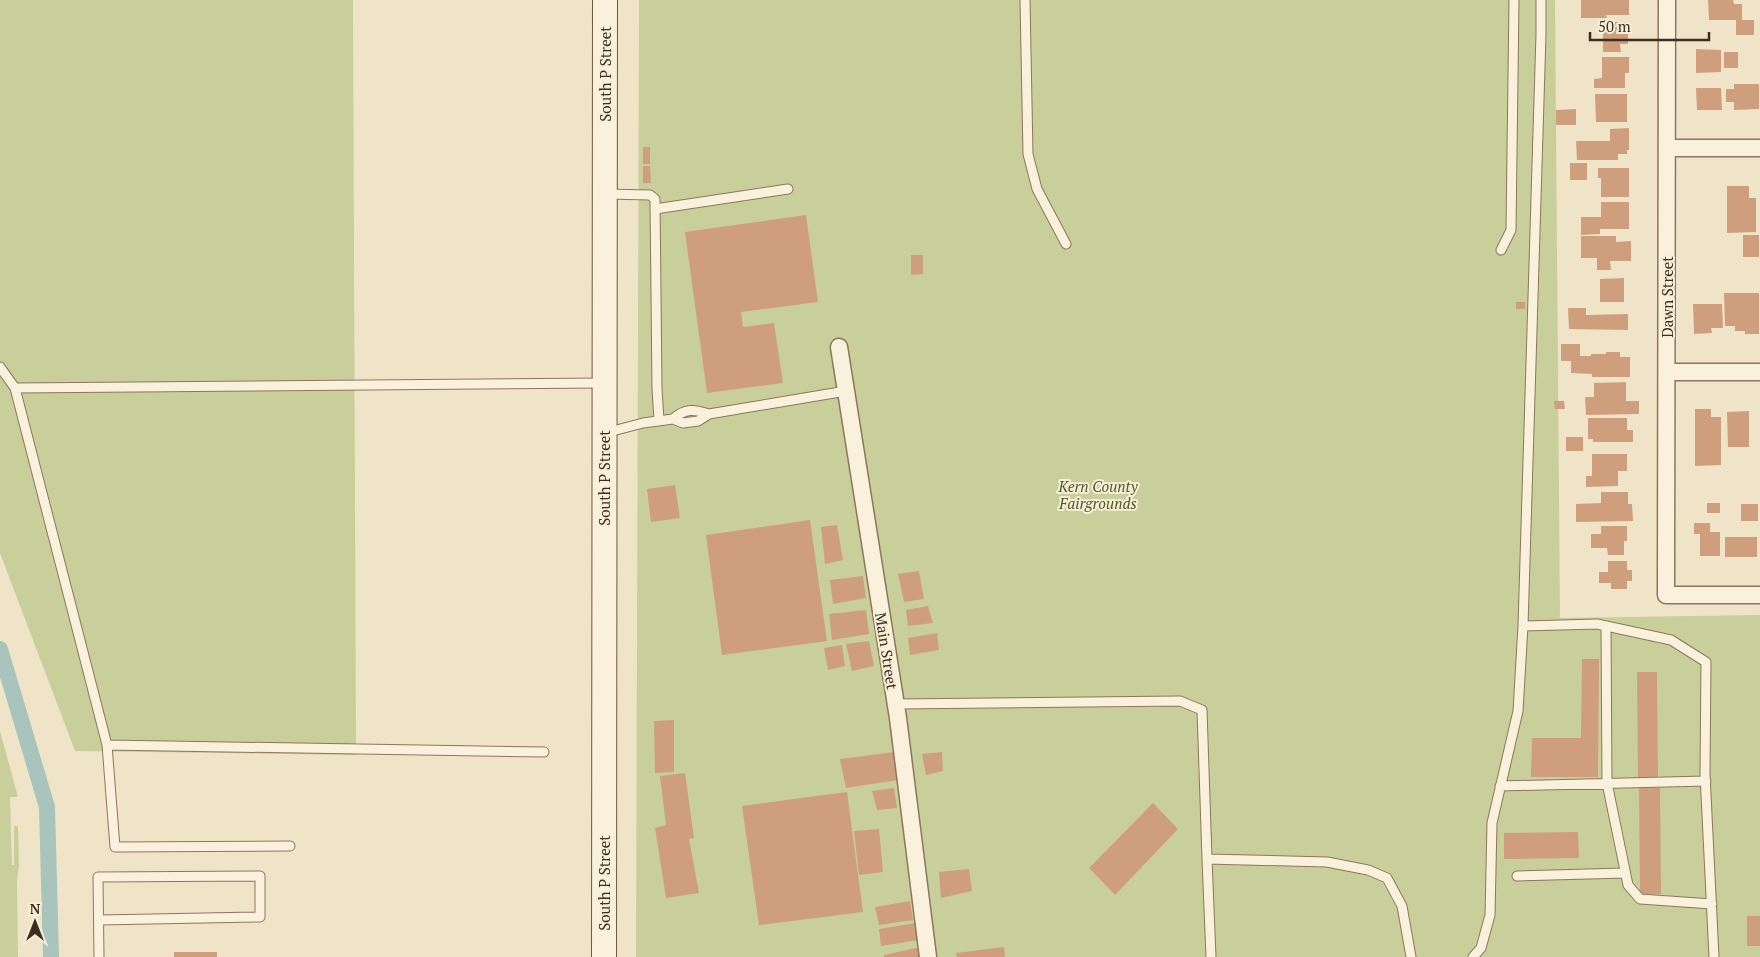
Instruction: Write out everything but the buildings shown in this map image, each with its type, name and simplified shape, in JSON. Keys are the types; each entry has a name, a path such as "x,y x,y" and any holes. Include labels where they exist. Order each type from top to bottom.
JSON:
{"street":[{"name":"South P Street","path":"604,957 605,0"},
{"name":"Dawn Street","path":"1667,0 1666,595 1760,595"},
{"path":"1667,148 1760,148"},
{"name":"Main Street","path":"839,347 896,704 928,957"},
{"path":"1666,372 1760,372"}],"lane":[{"path":"1025,0 1028,154 1037,189 1066,244"},
{"path":"1501,250 1511,230 1514,0"},
{"path":"1473,957 1481,948 1490,914 1492,823 1518,711 1523,626 1541,44 1540,0"},
{"path":"655,209 788,189"},
{"path":"605,194 650,195 655,199 657,389 660,420"},
{"path":"0,367 15,388 107,745 115,847 290,846"},
{"path":"15,388 605,383"},
{"path":"604,434 643,422 673,419 683,423 698,421 709,414 846,391"},
{"path":"1523,626 1596,624 1672,640 1706,662 1706,781 1714,957"},
{"path":"1606,626 1607,784 1628,885 1640,899 1712,904"},
{"path":"896,704 1180,701 1202,710 1211,957"},
{"path":"107,745 544,752"},
{"path":"1500,786 1706,781"},
{"path":"1207,859 1327,862 1368,870 1387,878 1402,906 1411,957"},
{"path":"1517,876 1626,873"},
{"path":"99,920 260,917 260,876 98,877 99,957"}],"green space":[{"path":"0,0 353,0 356,755 75,751 0,553"},
{"name":"Kern County Fairgrounds","path":"639,0 1555,0 1560,618 1760,615 1760,957 636,957"},
{"path":"0,731 18,797 10,797 12,865 14,865 14,826 18,826 18,957 0,957"}],"waterway":[{"path":"0,649 47,807 51,957"}]}
